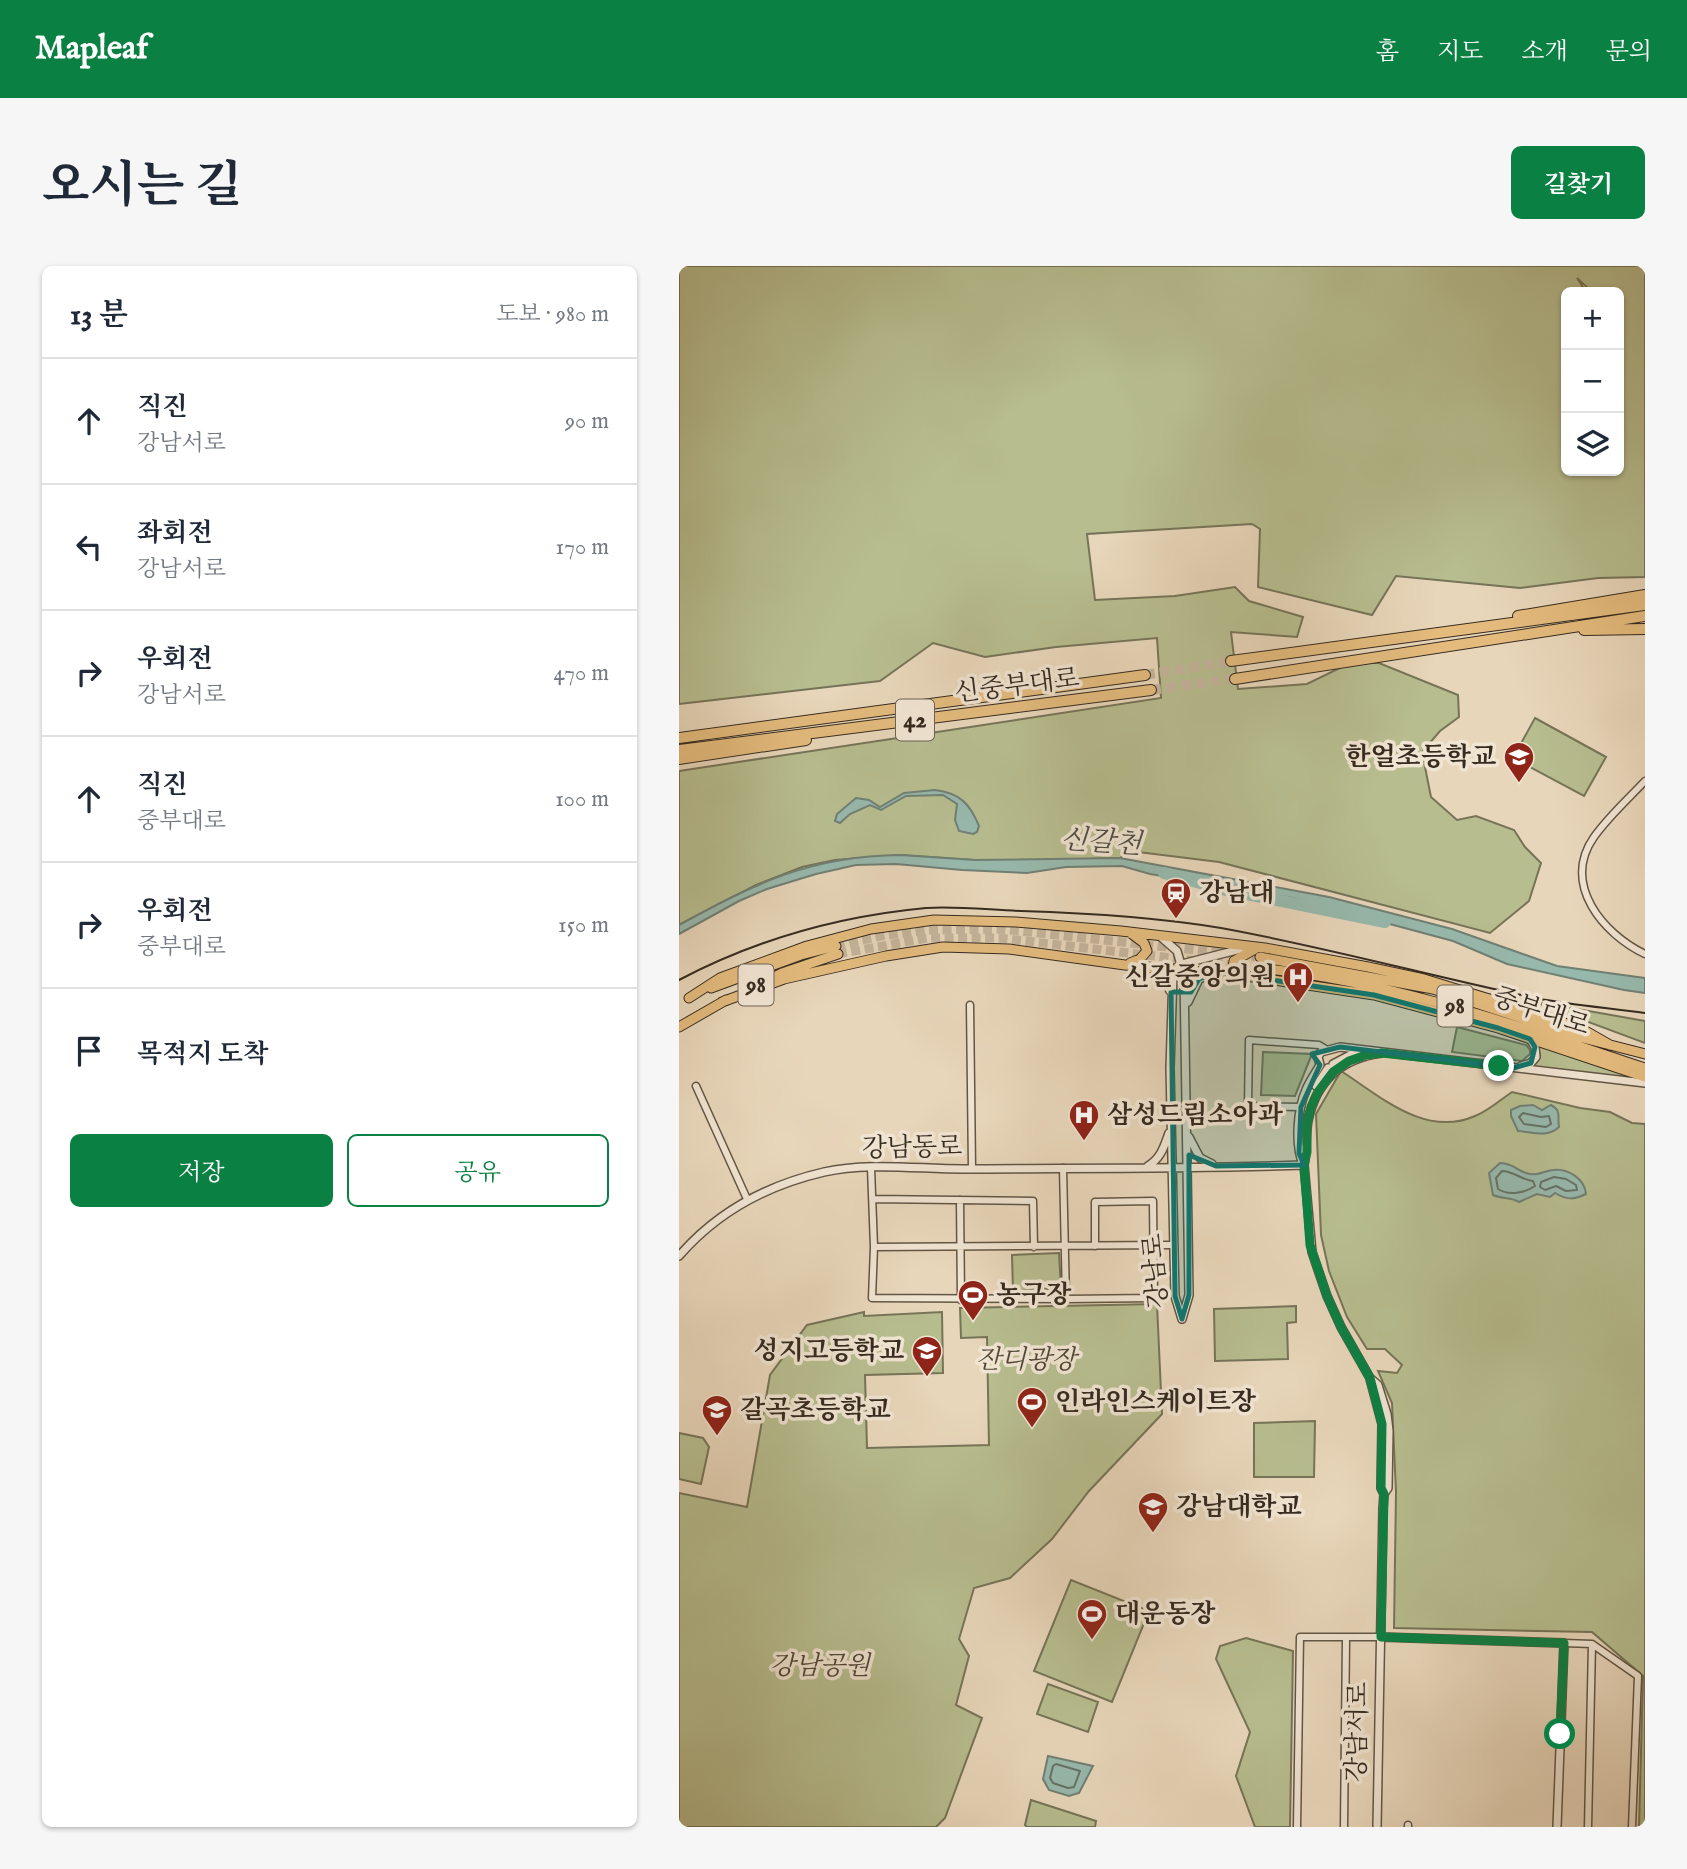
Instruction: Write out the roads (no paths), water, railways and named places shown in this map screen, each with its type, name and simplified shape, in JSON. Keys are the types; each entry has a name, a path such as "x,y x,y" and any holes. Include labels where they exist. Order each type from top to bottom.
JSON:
{"highway":[{"path":"1471,629 1507,619 1645,595"},
{"path":"1231,661 1645,605"},
{"path":"1235,679 1645,616"},
{"path":"1566,628 1601,631 1645,629"},
{"name":"신중부대로","path":"679,738 1146,675"},
{"name":"신중부대로","path":"679,750 1151,690"},
{"path":"679,759 933,717"}],"main road":[{"name":"중부대로","path":"689,998 720,978 807,946 871,929 934,920 1016,922 1130,932 1260,951 1433,989 1579,1037 1645,1055"},
{"path":"1125,965 1140,959 1147,951 1144,943 1130,932"},
{"path":"722,1002 784,979 834,966 943,947 1009,948 1125,965 1180,967 1345,989 1437,1011 1645,1077"},
{"name":"98","path":"679,1005 689,998 801,955 837,950 722,1002 679,1027"},
{"path":"1246,975 1233,968 1234,961 1239,956 1260,951"},
{"name":"중부대로","path":"1258,968 1294,971 1375,986 1445,1004 1506,1021 1645,1068"}],"street":[{"path":"1645,781 1594,837 1584,859 1582,873 1586,896 1599,918 1616,936 1645,954"},
{"path":"1161,937 1177,951 1180,967 1237,950 1260,951"},
{"path":"1146,965 1164,978 1171,992 1185,992"},
{"name":"강남로","path":"1180,967 1185,992 1189,1167 1189,1295 1182,1319 1174,1296 1171,1126 1171,992 1180,967"},
{"path":"1185,1009 1199,979 1217,972"},
{"path":"969,1005 972,1168"},
{"path":"1513,1068 1531,1063 1536,1057 1535,1047 1530,1039"},
{"path":"1301,1107 1248,1105 1249,1040 1319,1045 1323,1052 1334,1056 1314,1089 1308,1107 1304,1165"},
{"path":"1327,1066 1317,1060 1323,1052 1340,1047 1645,1083"},
{"path":"1304,1165 1299,1153 1301,1107 1306,1090 1327,1066 1352,1054 1382,1053"},
{"path":"1307,1124 1325,1080 1341,1066 1366,1055"},
{"path":"696,1086 747,1199"},
{"path":"1146,1167 1156,1161 1163,1152 1171,1126"},
{"path":"1188,1135 1201,1158 1216,1166"},
{"path":"1172,1167 1304,1165"},
{"name":"강남서로","path":"1304,1165 1312,1252 1341,1327 1370,1378 1382,1424 1381,1488 1384,1494 1377,1827"},
{"name":"강남동로","path":"679,1256 713,1224 747,1199 791,1181 827,1172 871,1168 1172,1167"},
{"path":"871,1168 874,1247 872,1298 1154,1298 1153,1200 1094,1202 1095,1246"},
{"path":"1063,1168 1066,1299"},
{"path":"873,1199 1033,1202 1034,1247"},
{"path":"960,1200 961,1300"},
{"path":"874,1247 1173,1245"},
{"path":"1297,1827 1300,1637 1592,1644 1638,1676 1632,1827"},
{"path":"1345,1827 1346,1637"},
{"path":"1556,1827 1564,1643"},
{"path":"1588,1827 1592,1644"}],"water":[{"path":"935,790 958,797 968,806 979,826 977,832 973,834 959,831 955,820 957,804 943,795 906,796 881,810 870,805 850,814 840,823 835,821 837,814 856,798 869,800 880,807 904,793"},
{"path":"900,855 975,860 1120,858 1329,897 1452,929 1557,966 1645,978 1645,993 1507,964 1453,941 1293,898 1150,874 1122,866 1066,867 1027,873 896,864 856,865 767,889 679,934 679,925 733,896 785,875 838,860"},
{"path":"1533,1105 1542,1110 1551,1105 1554,1107 1558,1112 1559,1127 1545,1133 1518,1131 1511,1110"},
{"path":"1500,1163 1509,1164 1530,1174 1564,1171 1579,1179 1586,1194 1570,1198 1555,1193 1550,1197 1537,1194 1519,1202 1493,1195 1489,1173"},
{"path":"1048,1756 1093,1766 1079,1793 1069,1796 1049,1790 1043,1779"}],"waterway":[{"name":"신갈천","path":"1164,873 1222,889 1385,922"}],"tunnel":[{"path":"1145,675 1231,661"},
{"path":"1151,690 1235,679"},
{"path":"836,946 881,936 928,930 1001,929 1260,957"},
{"path":"838,954 928,938 999,938 1258,968"}],"tram line":[{"path":"679,980 738,953 830,924 926,908 962,908 1121,916 1221,928 1535,998 1645,1013"}],"place":[{"name":"한얼초등학교","path":"1519,784"},
{"name":"강남대","path":"1176,920"},
{"name":"신갈중앙의원","path":"1298,1004"},
{"name":"삼성드림소아과","path":"1084,1142"},
{"name":"농구장","path":"973,1322"},
{"name":"성지고등학교","path":"927,1378"},
{"name":"인라인스케이트장","path":"1032,1429"},
{"name":"갈곡초등학교","path":"717,1437"},
{"name":"강남대학교","path":"1153,1534"},
{"name":"대운동장","path":"1092,1641"}],"park label":[{"name":"잔디광장","path":"1026,1360"},
{"name":"강남공원","path":"820,1666"}]}
